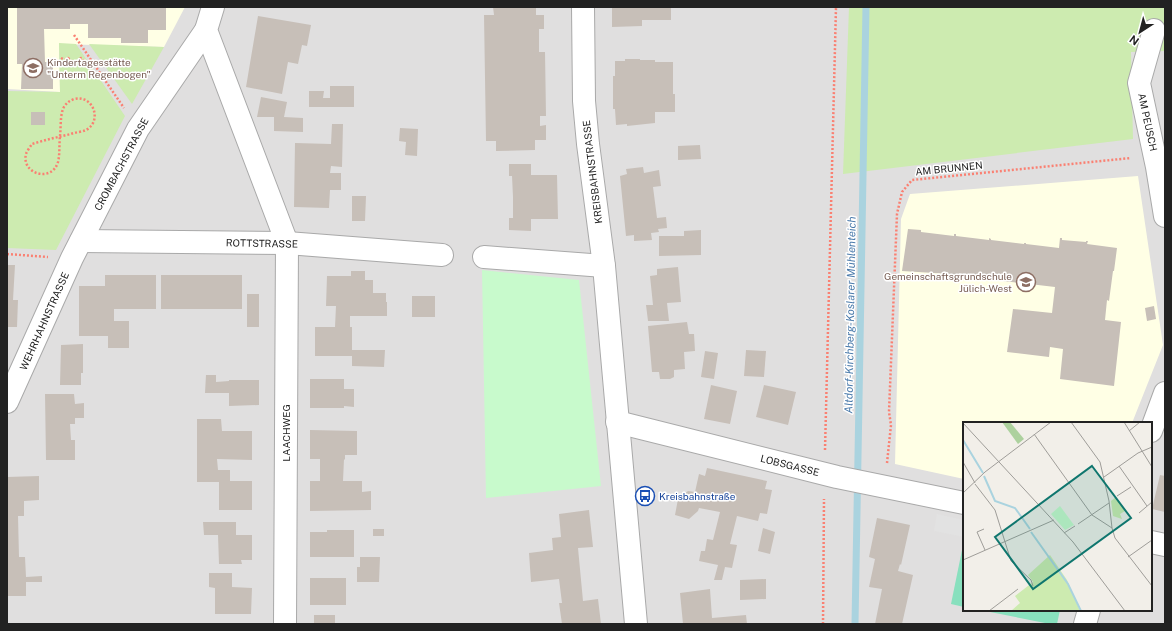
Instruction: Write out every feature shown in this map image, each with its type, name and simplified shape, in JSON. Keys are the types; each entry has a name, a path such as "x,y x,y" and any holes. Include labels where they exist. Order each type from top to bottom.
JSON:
{"street":[{"name":"CROMBACHSTRASSE","path":"77,249 138,129 206,30 214,7"},
{"name":"KREISBAHNSTRASSE","path":"583,7 585,108 588,144 604,266 636,624"},
{"path":"206,30 287,242"},
{"name":"AM PEUSCH","path":"1154,30 1139,83 1155,158 1165,216"},
{"name":"ROTTSTRASSE","path":"77,249 287,242 442,255"},
{"name":"LAACHWEG","path":"286,624 287,242"},
{"name":"WEHRHAHNSTRASSE","path":"7,402 77,249"},
{"path":"484,257 604,266"},
{"path":"1152,428 1165,393"},
{"name":"LOBSGASSE","path":"617,422 831,475 963,503"},
{"path":"1152,542 1165,545"},
{"path":"1085,624 1089,611"}],"path":[{"path":"823,624 831,475 836,7"},
{"path":"74,35 138,129"},
{"path":"61,58 65,60 68,58 75,64 81,58 85,62 84,67"},
{"path":"60,136 58,162 54,169 41,175 34,173 28,168 26,154 32,144 60,136 86,130 91,125 95,119 95,111 92,104 79,98 66,104 63,110 60,136"},
{"name":"AM BRUNNEN","path":"879,486 888,458 891,425 889,412 897,214 902,192 912,180 1136,158 1155,158"},
{"path":"7,254 77,249"}],"shaded area":[{"path":"7,7 1165,7 1165,624 7,624"},
{"name":"Kindertagesstätte \"Unterm Regenbogen\"","path":"7,7 185,7 164,47 59,44 60,92 7,89"},
{"name":"Gemeinschaftsgrundschule Jülich-West","path":"1138,176 1163,345 1132,422 963,422 963,479 895,464 901,219 910,194"},
{"path":"937,514 963,520 963,537 934,531"}],"green space":[{"path":"849,7 1165,7 1165,51 1131,52 1133,139 843,174"},
{"path":"59,43 76,44 125,116 56,250 7,248 7,91 60,92"},
{"path":"89,44 164,47 132,104"},
{"path":"482,270 579,280 601,486 486,498"},
{"path":"962,550 963,550 963,607 951,604"},
{"path":"985,611 1060,611 1057,624 1050,624"}],"building":[{"name":"Kindertagesstätte \"Unterm Regenbogen\"","path":"17,7 166,7 166,30 148,30 148,43 121,43 121,38 88,38 88,24 70,24 70,29 44,29 45,62 53,62 53,89 21,89 22,64 17,64"},
{"path":"493,7 536,7 536,15 544,15 544,29 539,29 539,52 545,52 546,116 540,116 540,126 546,125 546,140 535,140 535,150 496,151 496,141 486,141 484,15 494,15"},
{"path":"612,7 671,7 671,20 642,20 642,26 612,27"},
{"path":"258,16 311,25 307,46 302,45 298,64 288,62 282,94 246,87"},
{"path":"625,59 673,62 673,94 675,94 675,112 655,112 655,123 627,126 627,124 616,125 615,109 613,109 613,76 615,76 615,61 625,61"},
{"path":"330,86 354,86 354,107 309,107 309,91 324,91 323,98 330,98"},
{"path":"261,97 287,102 284,117 303,118 303,132 274,131 274,117 257,117"},
{"path":"31,112 45,112 45,125 31,125"},
{"path":"332,124 343,124 342,167 331,166 330,173 341,173 341,190 330,190 329,208 294,207 295,143 331,144"},
{"path":"400,128 418,129 417,156 405,155 406,142 399,141"},
{"path":"700,145 701,159 678,160 678,146"},
{"path":"509,164 531,164 531,175 557,175 558,219 531,219 531,231 509,230 509,218 513,218 513,197 512,176 509,176"},
{"path":"643,167 644,173 659,170 661,186 653,187 657,218 666,217 667,228 658,229 659,232 651,233 652,240 634,241 634,235 626,236 620,176 627,174 626,169"},
{"path":"352,196 366,196 365,221 352,221"},
{"path":"908,229 921,230 921,232 954,236 954,234 956,234 956,236 989,240 989,238 991,240 1059,248 1060,238 1062,238 1062,240 1088,241 1087,244 1117,248 1109,301 1107,300 1105,320 1121,322 1114,386 1060,379 1063,349 1050,347 1049,357 1007,352 1013,309 1052,313 1055,287 1021,283 1021,285 1019,284 1020,283 949,276 950,274 902,271"},
{"path":"701,230 701,255 659,256 659,236 684,236 684,231"},
{"path":"7,265 15,265 13,300 18,300 17,327 7,327"},
{"path":"678,267 681,302 667,303 669,321 648,321 646,305 653,305 650,276 657,275 657,269"},
{"path":"351,271 365,271 365,280 373,280 373,293 386,293 387,316 350,316 350,327 352,327 352,350 385,350 384,367 352,366 352,356 315,356 315,327 335,327 336,306 326,306 327,276 351,276"},
{"path":"105,275 156,275 156,309 114,309 114,321 129,321 129,348 108,348 108,336 79,336 79,286 105,286"},
{"path":"161,275 242,275 242,309 161,309"},
{"path":"247,294 259,294 259,327 247,327"},
{"path":"412,296 435,296 435,317 412,317"},
{"path":"1154,306 1156,319 1147,321 1145,308"},
{"path":"687,322 689,334 694,334 695,351 684,352 685,369 674,370 674,377 670,379 660,379 659,372 652,372 648,326"},
{"path":"83,344 83,373 81,373 81,385 60,385 61,345"},
{"path":"746,350 766,351 764,377 744,376"},
{"path":"705,351 718,353 714,379 701,377"},
{"path":"206,375 216,375 216,382 229,380 259,380 259,405 229,406 229,393 205,393"},
{"path":"310,379 344,379 344,389 354,389 354,407 344,406 344,408 310,408"},
{"path":"711,385 737,391 730,424 704,419"},
{"path":"764,385 796,392 788,425 756,417"},
{"path":"45,394 74,394 75,404 84,403 84,418 75,418 75,424 70,424 71,440 75,440 75,460 46,460"},
{"path":"197,419 221,419 222,431 252,431 252,460 217,459 218,470 230,470 230,481 252,481 252,510 219,510 219,482 197,482"},
{"path":"310,430 357,431 357,455 345,455 343,481 362,481 362,492 371,491 371,510 310,511 310,481 320,481 320,459 310,459"},
{"path":"707,468 767,481 765,489 772,490 767,514 760,513 758,521 737,516 730,544 737,545 732,568 725,567 722,580 714,580 718,565 699,561 701,551 705,551 707,539 713,540 720,512 699,508 698,511 689,519 675,515 678,499 688,491 695,492 699,474 705,476"},
{"path":"1160,475 1165,476 1165,512 1152,509"},
{"path":"39,476 39,500 24,501 24,516 18,516 19,557 25,557 26,577 42,576 42,582 26,582 26,596 7,596 7,477"},
{"path":"589,510 593,547 578,548 583,601 598,599 601,624 562,624 559,603 562,603 559,579 531,582 529,553 553,550 552,538 561,537 559,514"},
{"path":"877,518 910,525 901,565 900,564 898,571 913,575 902,624 875,624 882,589 869,587 875,559 869,557"},
{"path":"203,522 236,522 236,535 252,535 252,560 241,560 242,564 219,564 218,535 204,535"},
{"path":"763,528 775,532 770,554 758,551"},
{"path":"373,529 384,529 384,536 373,536"},
{"path":"327,530 354,530 354,557 310,557 310,532 327,532"},
{"path":"360,557 380,557 379,582 357,582 357,567 360,567"},
{"path":"209,573 232,573 232,587 252,588 251,614 215,614 215,588 209,587"},
{"path":"310,578 346,578 346,605 310,605"},
{"path":"766,579 766,599 740,600 740,580"},
{"path":"710,589 712,618 746,615 747,624 683,624 680,593"},
{"path":"314,615 335,615 335,624 314,624"}],"waterway":[{"name":"Altdorf-Kirchberg-Koslarer Mühlenteich","path":"855,624 866,7"}],"place":[{"name":"Kindertagesstätte \"Unterm Regenbogen\"","path":"33,68"},
{"name":"Gemeinschaftsgrundschule Jülich-West","path":"1026,282"},
{"name":"Kreisbahnstraße","path":"645,496"}]}
